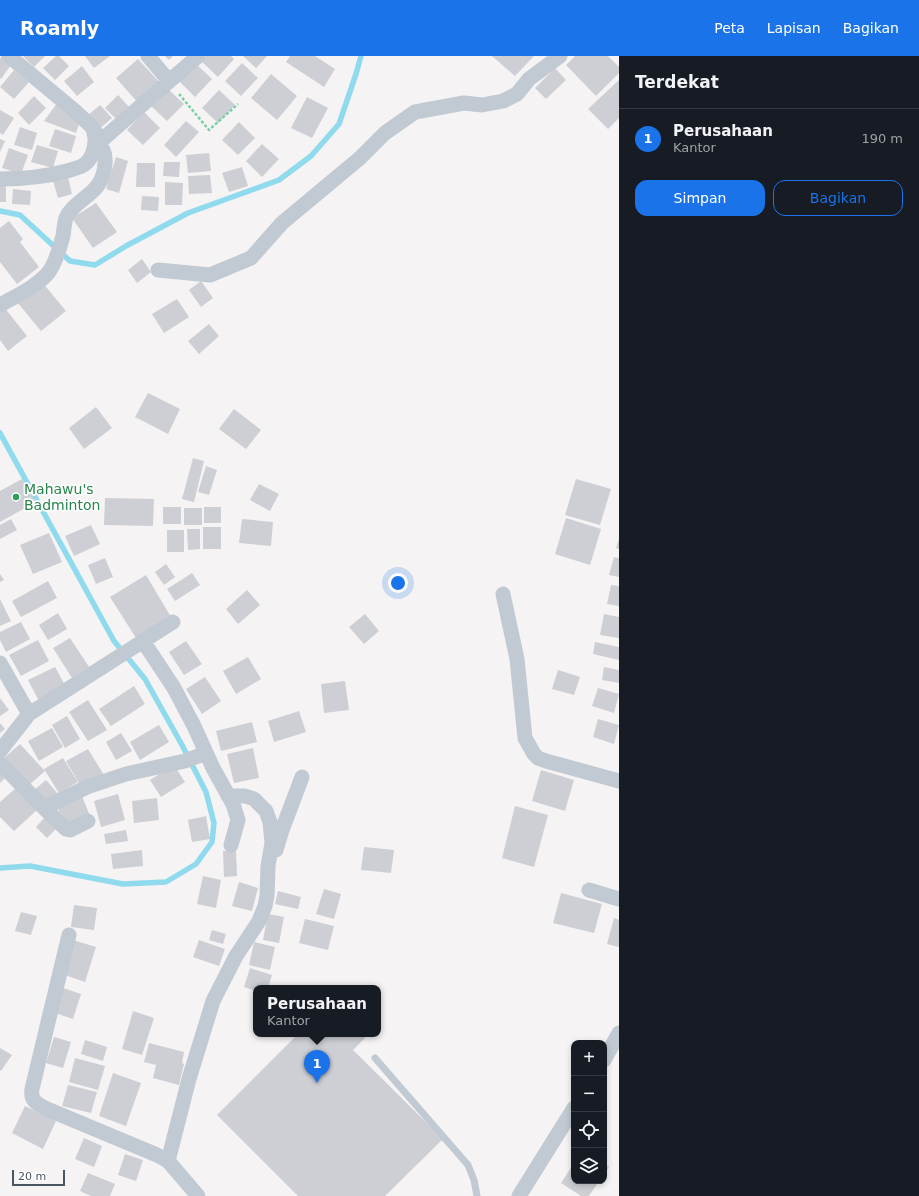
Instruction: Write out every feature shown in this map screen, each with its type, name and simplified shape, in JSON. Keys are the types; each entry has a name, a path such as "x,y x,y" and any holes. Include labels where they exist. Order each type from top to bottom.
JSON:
{"street":[{"path":"0,305 43,278 49,271 61,242 68,216 95,189 100,179 105,159 102,147 94,136 90,125 76,111 9,56"},
{"path":"148,56 169,81"},
{"path":"94,136 103,139 198,56"},
{"path":"158,270 210,275 251,258 282,223 360,158 385,133 415,112 464,103 482,105 503,101 517,94 530,79 560,56"},
{"path":"0,179 42,177 77,168 86,164 94,148 94,136"},
{"path":"503,594 517,659 524,734 531,750 538,758 550,763 619,781"},
{"path":"0,751 29,714 173,622"},
{"path":"143,641 174,688 194,726 204,753 235,810 238,820 231,845"},
{"path":"0,663 29,714"},
{"path":"44,808 87,787 126,774 185,761 204,753"},
{"path":"0,763 66,829 70,830 88,822"},
{"path":"268,877 282,830 302,777"},
{"path":"168,1161 189,1079 211,1005 225,975 262,915 267,896 272,838 270,822 266,811 254,799 245,796 228,796"},
{"path":"589,890 619,899"},
{"path":"69,935 32,1089 31,1095 33,1100 47,1110 168,1161 198,1196"},
{"path":"607,1055 619,1033"},
{"path":"519,1196 572,1112"}],"lane":[{"path":"375,1058 468,1165 474,1180 477,1196"}],"path":[{"path":"169,81 209,130 238,104"}],"building":[{"path":"2,56 13,62 1,79 0,59"},
{"path":"23,56 45,56 34,67"},
{"path":"56,56 59,56 69,66 55,80 43,68"},
{"path":"85,56 110,56 94,68"},
{"path":"165,56 173,56 169,60"},
{"path":"206,56 231,56 234,59 218,77 201,61"},
{"path":"243,56 267,56 256,68"},
{"path":"290,56 315,56 335,69 324,87 286,62"},
{"path":"492,56 534,56 515,76"},
{"path":"575,56 608,56 619,67 619,73 596,96 566,65"},
{"path":"138,59 162,85 140,105 116,78"},
{"path":"242,63 258,78 241,96 225,81"},
{"path":"196,64 212,79 195,97 179,81"},
{"path":"82,66 94,82 77,96 64,81"},
{"path":"555,68 566,80 546,99 535,88"},
{"path":"14,70 29,82 14,99 0,87"},
{"path":"271,74 297,96 277,120 251,98"},
{"path":"619,80 619,118 608,129 588,109"},
{"path":"168,89 184,104 167,121 151,106"},
{"path":"219,90 235,105 218,123 202,108"},
{"path":"118,95 130,108 117,120 105,108"},
{"path":"34,96 46,108 29,125 18,113"},
{"path":"307,97 328,108 312,138 291,128"},
{"path":"58,102 80,121 76,133 44,121"},
{"path":"100,105 112,118 98,130 86,117"},
{"path":"0,110 14,118 3,135 0,133"},
{"path":"144,112 160,128 143,145 127,130"},
{"path":"186,121 199,132 176,157 164,145"},
{"path":"239,122 255,138 238,155 222,140"},
{"path":"20,127 37,133 32,150 14,145"},
{"path":"55,129 76,136 71,153 49,146"},
{"path":"0,139 5,141 0,152"},
{"path":"262,144 279,159 262,177 246,161"},
{"path":"37,145 58,151 53,168 31,162"},
{"path":"9,148 28,155 21,174 2,168"},
{"path":"209,153 211,171 188,173 186,155"},
{"path":"116,157 128,161 119,193 106,189"},
{"path":"164,162 180,162 179,177 163,176"},
{"path":"137,163 155,163 155,187 136,187"},
{"path":"242,167 248,186 229,192 222,173"},
{"path":"210,175 212,193 189,194 188,176"},
{"path":"68,177 72,194 58,198 53,181"},
{"path":"165,182 183,183 182,205 165,205"},
{"path":"0,185 6,185 6,202 0,202"},
{"path":"13,189 31,191 30,205 12,204"},
{"path":"142,196 159,197 158,211 141,210"},
{"path":"96,203 117,232 93,248 72,218"},
{"path":"9,221 23,239 20,242 39,267 17,284 0,262 0,228"},
{"path":"142,259 151,272 137,283 128,270"},
{"path":"201,281 213,298 201,307 189,290"},
{"path":"42,282 66,311 41,331 17,302"},
{"path":"177,299 189,317 164,333 152,314"},
{"path":"4,307 27,336 8,351 0,340 0,311"},
{"path":"209,324 219,336 199,354 188,341"},
{"path":"148,393 180,409 168,434 135,417"},
{"path":"96,407 112,428 84,449 69,428"},
{"path":"234,409 261,430 246,449 219,429"},
{"path":"193,458 204,461 194,502 182,499"},
{"path":"206,466 217,470 209,495 198,492"},
{"name":"Mahawu's Badminton","path":"22,479 36,502 0,522 0,491"},
{"path":"576,479 611,489 600,525 565,515"},
{"path":"259,484 279,494 270,511 250,500"},
{"path":"105,498 154,499 153,526 104,525"},
{"path":"163,507 181,507 181,524 163,524"},
{"path":"204,507 221,507 221,523 204,523"},
{"path":"184,508 202,508 202,525 184,525"},
{"path":"566,518 601,529 590,565 555,554"},
{"path":"11,519 17,530 0,539 0,525"},
{"path":"242,519 273,522 271,546 239,543"},
{"path":"91,525 100,544 74,556 65,536"},
{"path":"203,527 221,527 221,549 203,549"},
{"path":"187,529 200,529 200,549 188,550"},
{"path":"167,530 184,530 184,552 167,552"},
{"path":"49,533 62,562 33,574 20,545"},
{"path":"619,539 619,549 616,548"},
{"path":"614,557 619,558 619,577 609,575"},
{"path":"105,558 113,577 96,584 88,565"},
{"path":"166,564 175,577 164,585 155,572"},
{"path":"192,573 200,585 175,601 167,589"},
{"path":"0,574 4,580 0,582"},
{"path":"146,575 171,617 136,638 110,597"},
{"path":"48,581 57,598 21,617 12,601"},
{"path":"611,585 619,586 619,606 607,604"},
{"path":"247,590 260,605 238,624 226,609"},
{"path":"0,599 11,621 0,626"},
{"path":"58,613 67,629 48,640 39,625"},
{"path":"365,614 379,631 364,644 349,627"},
{"path":"604,614 619,617 619,638 600,635"},
{"path":"21,622 30,639 6,652 0,640 0,632"},
{"path":"70,638 89,667 72,678 53,648"},
{"path":"38,640 49,661 21,676 9,655"},
{"path":"186,641 202,664 184,675 169,652"},
{"path":"595,642 619,647 619,660 593,654"},
{"path":"248,657 261,679 236,694 223,671"},
{"path":"55,667 66,687 39,701 28,680"},
{"path":"604,667 619,670 619,683 602,680"},
{"path":"558,670 580,677 574,695 552,689"},
{"path":"205,677 221,701 202,714 186,689"},
{"path":"345,681 349,710 324,713 321,684"},
{"path":"134,686 145,704 111,726 99,709"},
{"path":"598,688 619,694 614,713 592,706"},
{"path":"0,698 9,710 0,716"},
{"path":"88,700 107,730 88,741 69,712"},
{"path":"299,711 306,732 274,742 268,721"},
{"path":"67,716 80,739 65,748 52,725"},
{"path":"598,719 619,725 614,744 593,737"},
{"path":"252,722 257,742 221,751 216,731"},
{"path":"0,723 5,729 0,733"},
{"path":"159,725 169,742 140,760 130,742"},
{"path":"52,728 63,747 39,761 28,741"},
{"path":"121,733 132,751 116,760 106,742"},
{"path":"20,744 45,771 28,786 3,759"},
{"path":"253,748 259,778 234,783 227,754"},
{"path":"88,749 104,775 82,788 66,761"},
{"path":"63,758 78,782 59,793 44,769"},
{"path":"174,765 185,782 161,797 150,780"},
{"path":"541,770 574,780 565,811 532,801"},
{"path":"0,771 6,777 0,783"},
{"path":"46,780 58,794 45,804 34,790"},
{"path":"16,788 37,810 14,831 0,817 0,802"},
{"path":"118,794 125,820 101,827 94,801"},
{"path":"82,796 90,816 65,826 57,806"},
{"path":"157,798 159,820 134,823 132,801"},
{"path":"515,806 548,815 534,867 502,858"},
{"path":"46,816 58,827 47,838 36,827"},
{"path":"206,816 210,839 192,842 188,820"},
{"path":"126,830 128,841 106,844 104,834"},
{"path":"364,847 394,850 391,873 361,870"},
{"path":"142,850 143,866 113,869 111,854"},
{"path":"236,850 237,876 224,877 223,851"},
{"path":"203,876 221,880 216,908 197,904"},
{"path":"239,882 258,888 252,911 232,906"},
{"path":"324,889 341,894 334,919 316,914"},
{"path":"278,891 301,897 298,909 275,904"},
{"path":"561,893 602,904 594,933 553,923"},
{"path":"74,905 97,908 94,930 71,927"},
{"path":"21,912 37,916 31,935 15,931"},
{"path":"268,914 284,917 279,943 263,940"},
{"path":"614,918 619,920 619,947 607,944"},
{"path":"305,919 334,926 328,950 299,943"},
{"path":"212,930 226,934 223,944 209,940"},
{"path":"73,940 96,947 85,982 62,974"},
{"path":"199,940 225,949 219,966 193,957"},
{"path":"254,942 275,947 270,970 249,965"},
{"path":"250,968 272,975 269,985 253,985 253,990 244,987"},
{"path":"63,988 81,994 73,1019 55,1013"},
{"path":"133,1011 154,1018 142,1055 122,1049"},
{"path":"54,1037 71,1042 63,1068 46,1063"},
{"path":"295,1037 364,1037 365,1038 353,1050 443,1139 385,1196 298,1196 217,1115"},
{"path":"85,1040 107,1047 103,1061 81,1054"},
{"path":"149,1043 184,1052 182,1063 184,1064 179,1085 153,1078 156,1065 144,1062"},
{"path":"0,1048 12,1055 1,1071 0,1070"},
{"path":"75,1058 105,1066 98,1090 69,1082"},
{"path":"113,1073 141,1083 126,1126 99,1116"},
{"path":"68,1085 97,1092 91,1113 62,1106"},
{"path":"25,1106 56,1121 43,1149 12,1133"},
{"path":"84,1138 102,1146 94,1167 75,1159"},
{"path":"125,1154 143,1160 136,1181 118,1175"},
{"path":"571,1168 571,1184 597,1184 589,1196 581,1196 561,1183"},
{"path":"88,1173 115,1184 110,1196 91,1196 80,1191"}],"waterway":[{"path":"0,211 20,215 70,261 95,265 126,246 188,213 279,180 311,156 339,124 361,56"},
{"path":"0,433 114,641 145,679 182,745 206,792 214,823 212,842 196,864 166,882 123,884 30,866 0,868"}],"place":[{"name":"Mahawu's Badminton","path":"16,497"},
{"name":"Perusahaan","path":"317,1083"}]}
